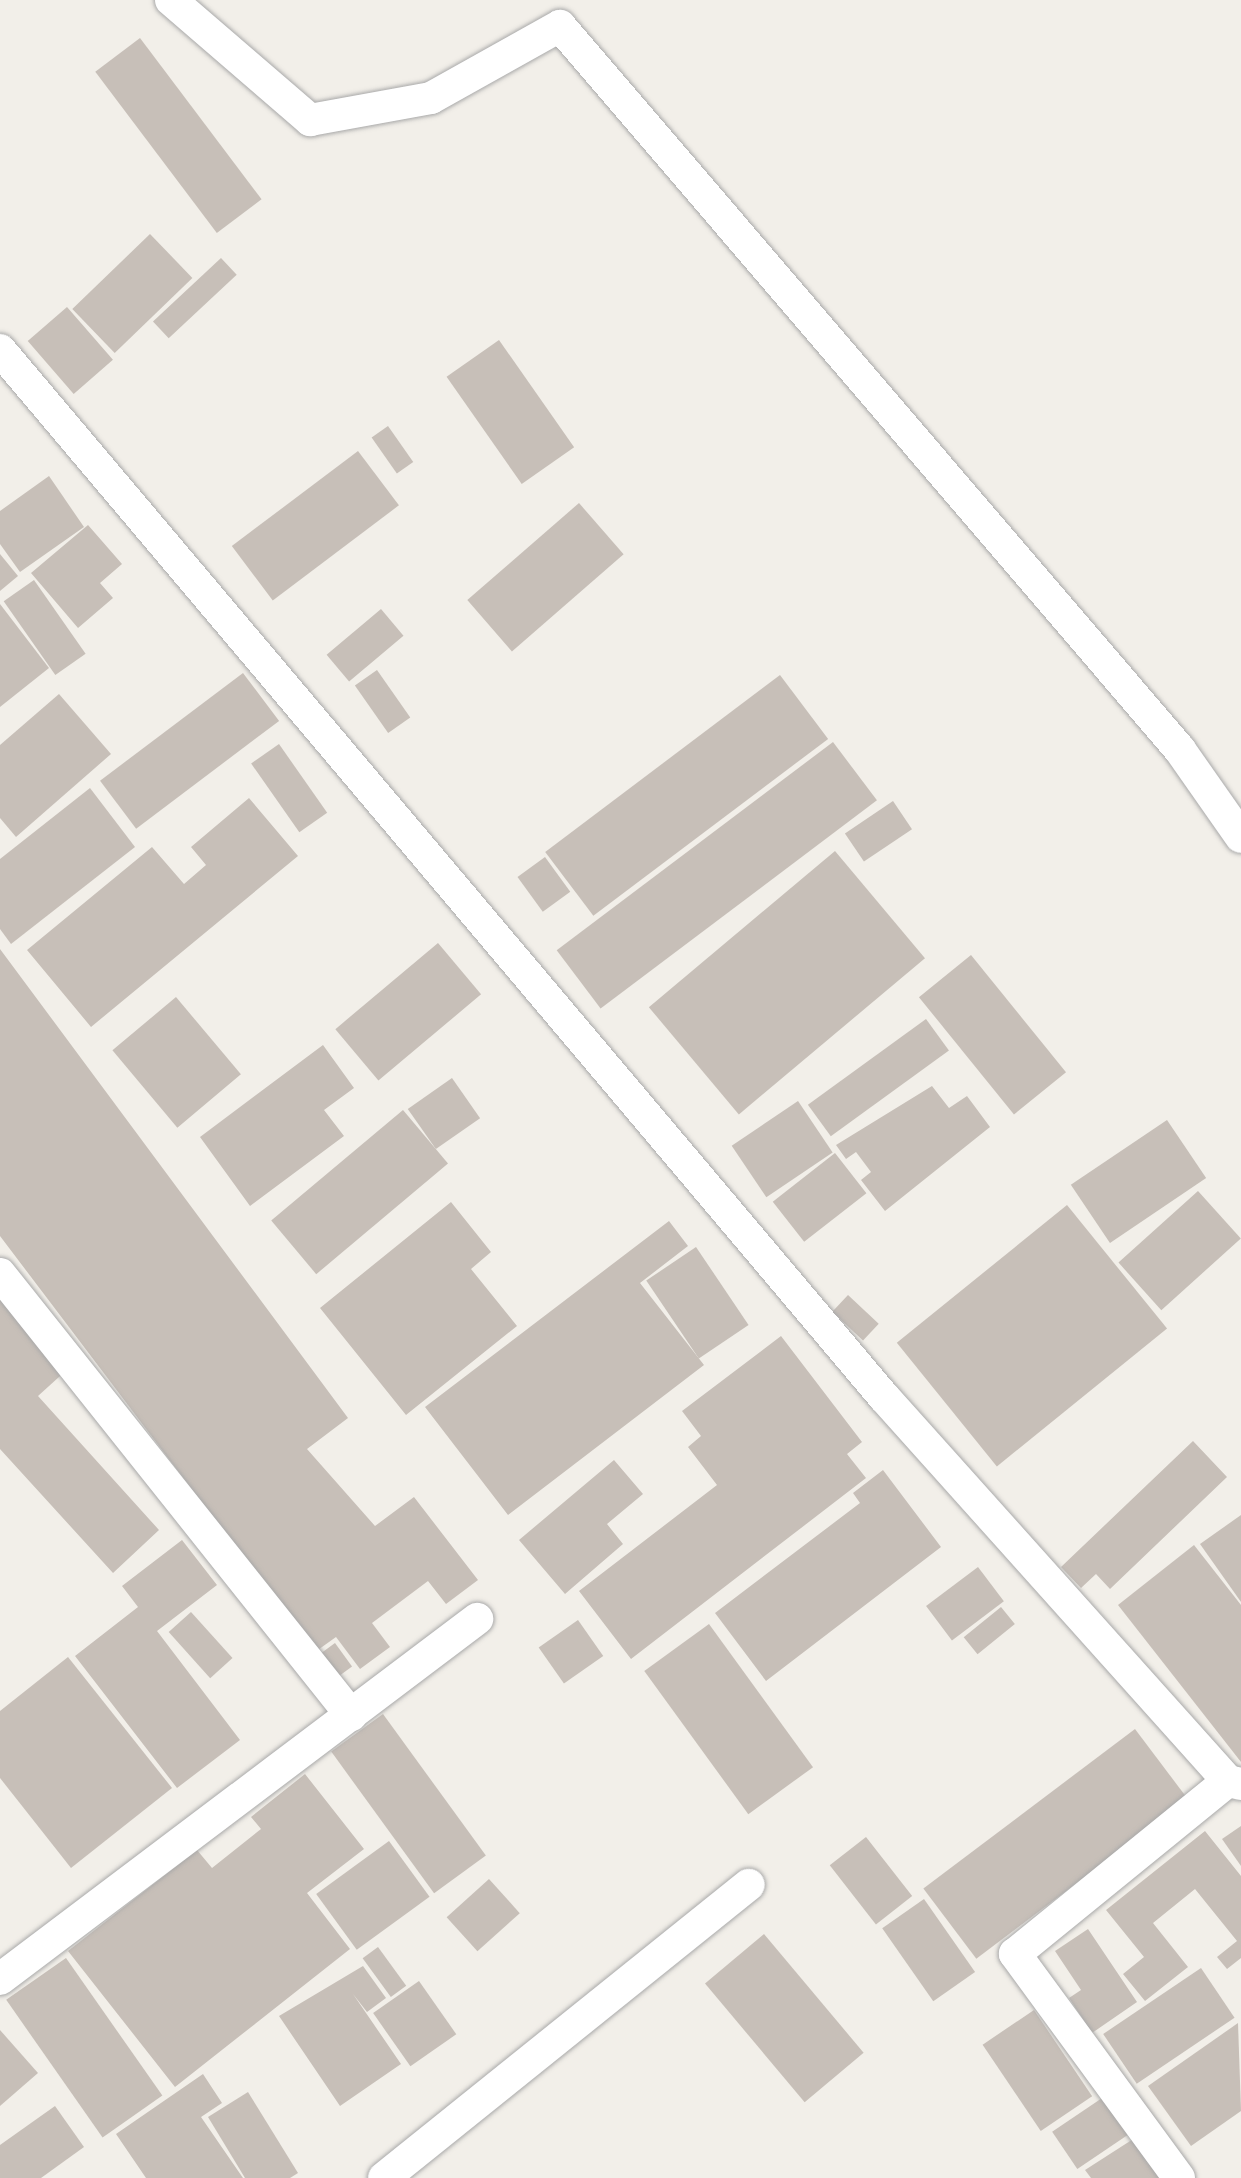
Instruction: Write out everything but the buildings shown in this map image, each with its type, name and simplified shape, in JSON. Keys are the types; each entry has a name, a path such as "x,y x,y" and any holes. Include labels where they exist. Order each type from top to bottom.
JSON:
{"street":[{"path":"171,0 310,120 431,98 554,13 1180,750 1241,837"},
{"path":"0,350 884,1398 1234,1783 1016,1954 1179,2178"},
{"path":"0,1274 351,1715"},
{"path":"0,1979 477,1619"},
{"path":"384,2178 749,1884"}]}
